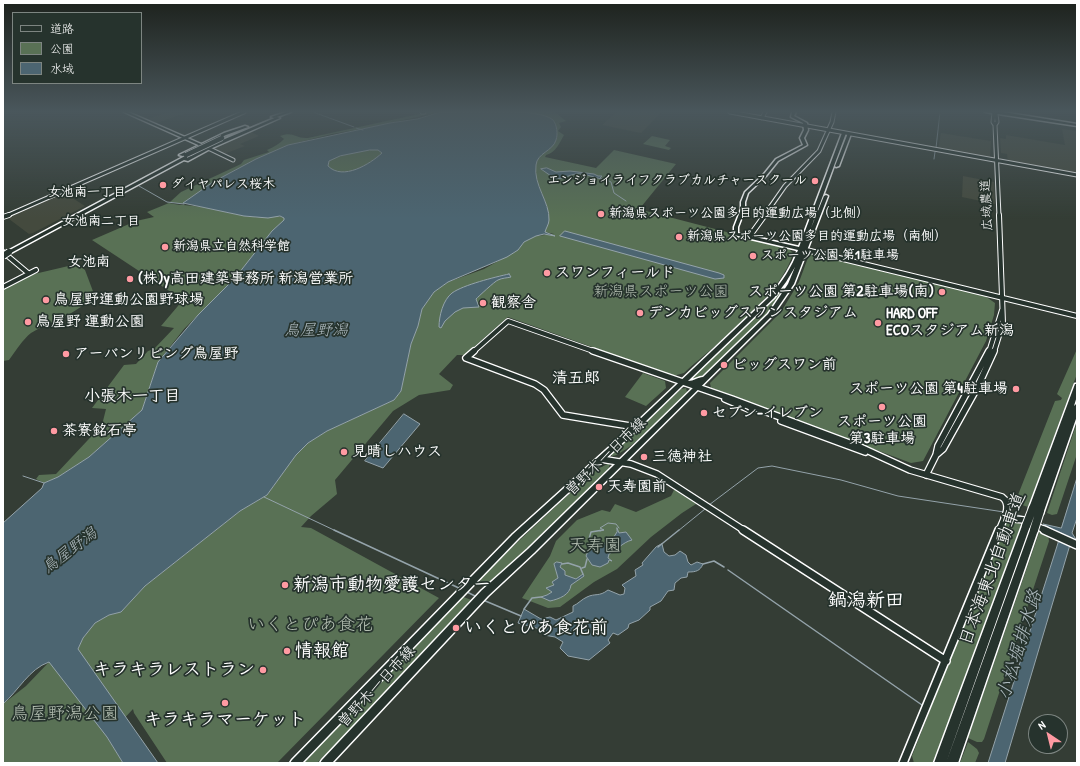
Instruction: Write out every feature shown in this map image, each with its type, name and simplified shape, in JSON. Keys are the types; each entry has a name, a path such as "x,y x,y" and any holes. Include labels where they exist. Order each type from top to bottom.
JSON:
{"highway":[{"path":"128,188 197,148"},
{"path":"3,256 6,252 139,179 200,148 208,148"},
{"path":"186,155 202,148"},
{"path":"6,252 208,148"},
{"name":"日本海東北自動車道","path":"952,763 1077,386"},
{"name":"日本海東北自動車道","path":"1036,509 1077,406"},
{"name":"日本海東北自動車道","path":"940,763 1030,528"}],"main road":[{"path":"802,148 777,160 765,175 744,196 743,209 737,223 736,234 803,249"},
{"name":"曽野木一日市線","path":"325,763 485,593 770,315 791,284 841,148"},
{"name":"曽野木一日市線","path":"295,763 516,536 636,427 768,301 792,270 803,249"},
{"path":"682,382 694,383 708,377"},
{"path":"672,392 682,388 696,388"}],"street":[{"path":"3,217 163,148"},
{"path":"208,148 233,160"},
{"path":"749,237 785,186 820,148"},
{"path":"922,148 1077,176"},
{"name":"広域農道","path":"926,475 936,455 943,449 995,350 1003,323 1004,317 1002,310 995,148"},
{"path":"198,153 214,151"},
{"path":"803,249 1077,316"},
{"path":"6,252 28,274"},
{"path":"3,287 36,270"},
{"path":"636,427 563,415 544,390 535,384 466,358 508,321 682,382 721,397 731,403 926,475 1002,497 1008,503 1005,517 904,763"},
{"path":"601,459 620,462 657,474 946,661"},
{"path":"1005,517 1024,520 1075,544"}],"shaded area":[{"path":"214,148 240,148 224,154"},
{"path":"938,148 991,148 990,157 987,158 938,149"},
{"path":"1001,148 1077,148 1077,174 1008,161 1007,154 1001,153"},
{"path":"963,176 994,182 995,204 962,197"},
{"path":"63,192 85,206 33,233 29,234 5,216"}],"green space":[{"path":"271,148 282,148 256,159 213,182 183,204 170,202 181,192 241,164 244,160 269,152 267,150"},
{"path":"549,148 557,148 545,157 596,168 614,150 676,164 641,207 642,210 788,248 793,253 786,269 776,285 762,302 730,333 684,373 673,376 508,317 465,355 457,355 439,374 453,385 450,390 419,395 393,411 335,480 337,494 311,516 301,527 311,528 439,598 277,763 167,763 134,713 133,709 107,737 123,763 3,763 3,704 26,686 49,662 78,649 83,638 95,623 109,615 121,612 145,586 240,511 267,495 296,455 308,443 327,431 394,400 401,391 411,344 418,326 422,309 434,292 448,282 484,269 518,250 524,242 536,236 554,234 545,232 549,222 549,213 536,178 536,163 539,156"},
{"path":"659,148 671,148 669,150"},
{"path":"370,150 378,150 382,153 364,166 341,172 328,166 329,161 340,156"},
{"path":"169,203 203,207 237,215 258,217 278,216 284,218 284,220 272,231 235,278 184,329 158,362 142,410 89,457 58,477 44,483 36,479 39,475 56,474 102,425 106,409 92,408 124,365 136,364 148,351 154,349 174,328 161,326 183,300 92,240 136,221 154,217 147,212"},
{"path":"812,254 985,296 995,303 994,315 986,341 923,461 911,463 711,388 710,383 781,312 799,282 809,255"},
{"name":"鳥屋野 運動公園","path":"77,264 85,270 94,294 88,301 73,312 31,333 22,342 9,360 3,361 3,290 30,275"},
{"path":"797,264 786,289 761,322 713,369 697,380 691,382 691,377 771,300"},
{"path":"1077,349 1077,374 1028,507 1022,505 1018,495 1055,401 1061,400 1062,398 1057,394"},
{"path":"643,373 665,381 666,388 646,406 625,397"},
{"path":"686,388 687,392 663,418 628,448 612,456 612,452 681,389"},
{"path":"1077,422 1077,454 1057,514 1052,515 1047,513"},
{"path":"610,463 608,471 487,587 480,582 481,576 595,470"},
{"name":"天寿園","path":"675,488 696,504 651,537 617,569 594,582 560,607 548,608 522,598 550,556 556,541 577,520 602,510 610,512 615,504 636,512 671,496"},
{"path":"1009,520 1017,521 1021,525 933,763 914,763 912,756 1004,522"},
{"path":"1040,530 1048,535 1049,541 984,739 982,742 977,742 968,738"},
{"path":"461,596 474,601 357,724 317,763 298,763"},
{"path":"968,742 977,749 979,753 975,763 960,763"}],"water":[{"name":"鳥屋野潟","path":"282,148 551,148 537,161 536,172 537,180 549,213 549,222 545,232 555,236 544,234 536,236 524,242 518,250 507,257 448,282 434,292 422,309 418,326 411,344 401,391 394,400 327,431 308,443 296,455 267,495 240,511 145,586 121,612 109,615 95,623 83,638 78,649 158,763 123,763 107,737 49,662 42,665 30,675 3,704 3,523 42,488 44,483 58,477 89,457 142,410 158,362 198,315 235,278 272,231 284,220 284,218 280,216 268,218 244,216 183,203 213,182 256,159","holes":["370,150 378,150 382,153 364,166 349,171 341,172 328,166 329,161 340,156"]},
{"path":"547,168 556,172 570,171 594,174 602,176 600,178 607,180 578,174 553,179 549,178 551,176 541,169"},
{"path":"565,231 719,273 724,275 724,278 715,279 560,236"},
{"path":"509,274 511,277 496,281 476,299 479,307 463,308 455,312 445,321 441,328 439,327 442,308 452,293 471,284"},
{"path":"404,414 420,424 383,468 365,461"},
{"path":"1077,478 1077,518 1072,533 1077,541 1072,540 1069,548 1005,763 988,763 1058,543 1060,534 1043,524 1061,528"},
{"path":"617,528 619,533 626,532 632,540 626,542 609,554 608,558 612,561 609,560 608,563 600,567 592,565 586,556 590,547 596,542 602,544 610,543 617,532"},
{"path":"662,544 664,552 669,556 675,555 680,551 686,555 688,562 691,565 697,562 703,564 701,568 697,571 688,572 687,577 681,578 675,583 674,590 668,591 661,601 650,607 650,610 639,620 629,624 628,628 618,635 613,633 608,640 610,643 589,660 568,656 560,648 563,642 555,637 544,635 540,629 518,623 524,609 541,619 550,617 556,620 573,612 573,606 590,596 608,590 620,595 624,594 625,588 622,585 636,576 635,570 643,565 642,563 656,547"},
{"path":"557,562 562,563 560,567 565,571 565,575 576,579 583,574 584,576 571,585 569,591 564,596 550,601 541,597 552,592 546,588 554,585 552,582 558,578 554,564"}],"waterway":[{"path":"934,159 935,152"},
{"path":"607,180 611,182 614,193 626,201"},
{"path":"139,186 167,202 184,204"},
{"path":"709,505 758,468 772,466 841,480 898,496 1004,512"},
{"path":"23,476 44,483"},
{"path":"264,497 336,531"},
{"path":"678,531 705,509"},
{"path":"1009,513 1025,517"},
{"path":"600,531 604,530 600,528 608,523 616,524 619,528"},
{"path":"334,530 461,589"},
{"path":"590,547 591,542 589,539 591,532 603,530"},
{"path":"658,547 679,530"},
{"path":"582,568 585,567 587,559"},
{"path":"703,564 714,561 724,567"},
{"path":"562,564 568,563 580,567 583,574"},
{"path":"728,570 922,705"},
{"path":"467,592 477,597"},
{"path":"524,609 532,598 541,597"},
{"path":"483,600 521,616"}],"place":[{"name":"エンジョイライフクラブカルチャースクール","path":"815,181"},
{"name":"ダイヤパレス桜木","path":"163,185"},
{"name":"新潟県スポーツ公園多目的運動広場（北側）","path":"601,214"},
{"name":"新潟県スポーツ公園多目的運動広場（南側）","path":"679,237"},
{"name":"新潟県立自然科学館","path":"165,247"},
{"name":"スポーツ公園 第1駐車場","path":"753,256"},
{"name":"スワンフィールド","path":"547,273"},
{"name":"(株)y高田建築事務所 新潟営業所","path":"130,279"},
{"name":"スポーツ公園 第2駐車場(南)","path":"942,292"},
{"name":"鳥屋野運動公園野球場","path":"46,300"},
{"name":"観察舎","path":"483,303"},
{"name":"デンカビッグスワンスタジアム","path":"640,313"},
{"name":"鳥屋野 運動公園","path":"28,322"},
{"name":"HARD OFF ECOスタジアム新潟","path":"878,323"},
{"name":"アーバンリビング鳥屋野","path":"66,354"},
{"name":"ビッグスワン前","path":"724,365"},
{"name":"スポーツ公園 第4駐車場","path":"1016,389"},
{"name":"スポーツ公園 第3駐車場","path":"882,407"},
{"name":"セブン-イレブン","path":"704,413"},
{"name":"茶寮銘石亭","path":"54,431"},
{"name":"見晴しハウス","path":"344,452"},
{"name":"三徳神社","path":"644,457"},
{"name":"天寿園前","path":"599,487"},
{"name":"新潟市動物愛護センター","path":"285,585"},
{"name":"いくとぴあ食花前","path":"456,628"},
{"name":"情報館","path":"287,651"},
{"name":"キラキラレストラン","path":"263,670"},
{"name":"キラキラマーケット","path":"225,703"}],"district":[{"name":"女池南一丁目","path":"87,193"},
{"name":"女池南二丁目","path":"101,222"},
{"name":"女池南","path":"89,262"},
{"name":"清五郎","path":"576,379"},
{"name":"小張木一丁目","path":"132,397"},
{"name":"鍋潟新田","path":"866,601"}],"park label":[{"name":"新潟県スポーツ公園","path":"661,292"},
{"name":"いくとぴあ食花","path":"310,625"},
{"name":"鳥屋野潟公園","path":"65,714"}],"water label":[{"name":"小松堀排水路","path":"1020,645"}]}
